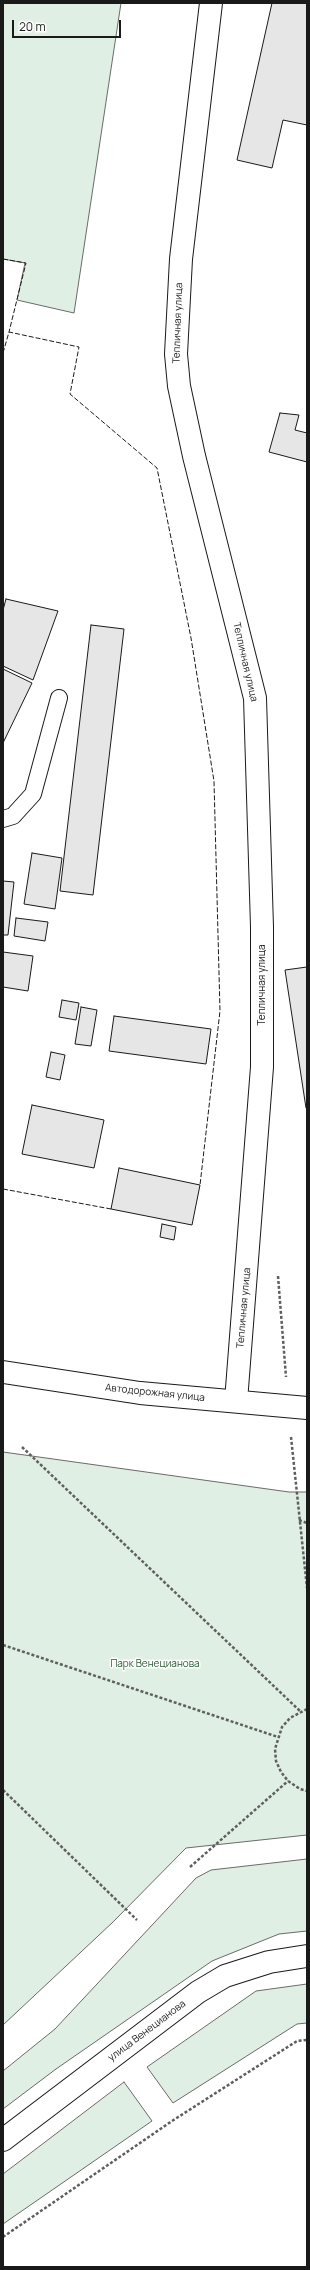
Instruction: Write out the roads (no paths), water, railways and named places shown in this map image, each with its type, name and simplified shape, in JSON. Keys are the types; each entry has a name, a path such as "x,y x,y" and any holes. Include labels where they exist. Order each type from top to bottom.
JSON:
{"street":[{"name":"Тепличная улица","path":"211,3 181,259 176,354 179,386 194,456 255,698 262,927 262,1067 236,1402"},
{"name":"Автодорожная улица","path":"3,1372 140,1393 298,1407"},
{"name":"улица Венецианова","path":"3,2140 198,1992 224,1976 269,1962 307,1956"}],"lane":[{"path":"3,819 13,816 33,794 59,698"}],"park label":[{"name":"Парк Венецианова","path":"155,1664"}]}
